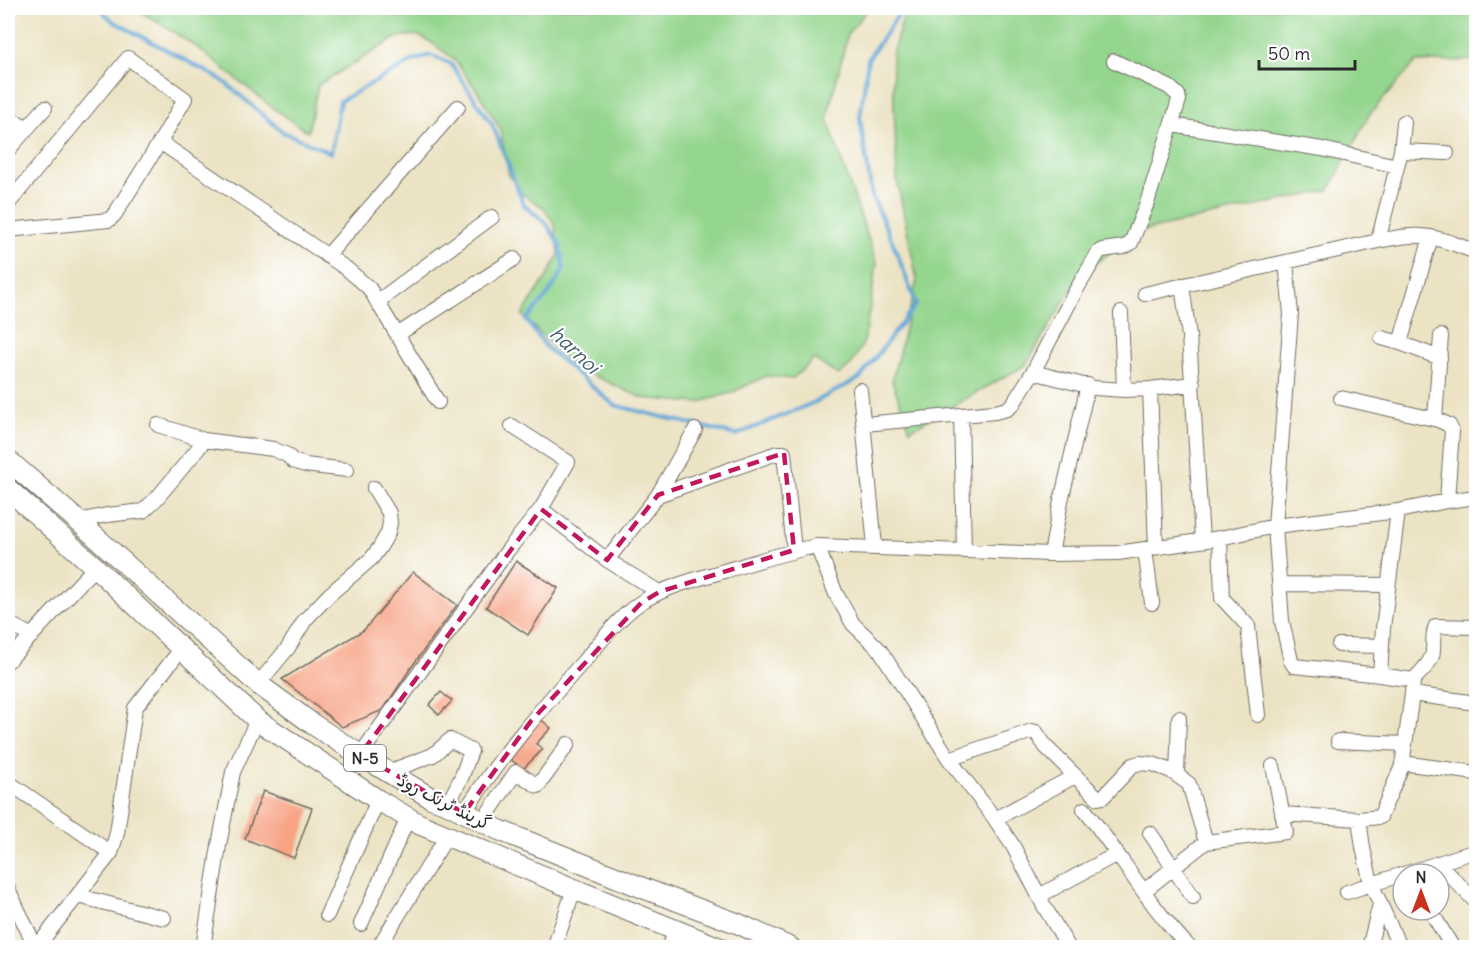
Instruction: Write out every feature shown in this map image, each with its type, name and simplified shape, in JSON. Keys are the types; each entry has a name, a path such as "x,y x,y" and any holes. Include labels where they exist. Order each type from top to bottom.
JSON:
{"highway":[{"name":"گرینڈ ٹرنک روڈ","path":"8,460 258,684 360,755 448,805 499,830 739,924 790,948"},
{"name":"گرینڈ ٹرنک روڈ","path":"8,489 95,567 257,720 378,800 414,821 574,889 673,939 720,948"},
{"path":"414,821 448,805"}],"street":[{"path":"8,204 128,58 185,99 115,214 109,220 8,230"},
{"path":"864,424 1007,409 1013,404 1034,372 1098,253 1131,243 1147,203 1179,100 1178,94 1169,87 1114,62"},
{"path":"327,256 458,107"},
{"path":"8,150 45,108"},
{"path":"8,119 28,127"},
{"path":"1378,241 1401,151 1404,122"},
{"path":"1172,125 1322,149 1397,166"},
{"path":"160,142 327,256 369,288 438,402"},
{"path":"1401,151 1447,153"},
{"path":"377,302 492,217"},
{"path":"1145,294 1378,241 1410,236 1431,237 1476,252"},
{"path":"1400,343 1431,237"},
{"path":"397,335 514,259"},
{"path":"1286,262 1291,314 1275,526 1282,621 1294,666 1380,675 1413,687 1476,703"},
{"path":"1182,285 1193,384 1202,540"},
{"path":"1120,313 1124,390"},
{"path":"1435,419 1441,336"},
{"path":"1382,338 1440,358"},
{"path":"1034,372 1095,388 1150,389 1193,384"},
{"path":"1051,554 1088,385"},
{"path":"1150,389 1152,603"},
{"path":"860,390 875,547"},
{"path":"1341,398 1435,419 1449,425 1452,431 1448,501"},
{"path":"961,415 964,551"},
{"path":"158,425 204,440 273,449 305,465 347,471"},
{"path":"360,755 508,550 541,509 568,462 512,426"},
{"path":"607,560 658,495 695,430"},
{"path":"78,521 106,515 143,512 204,440"},
{"path":"658,495 777,453 784,453 794,550"},
{"path":"258,684 288,648 305,620 336,588 372,558 380,547 388,533 390,523 388,513 374,488"},
{"path":"448,805 477,792 531,721 603,639 641,603 660,592 794,550 817,546 1051,554 1118,553 1220,538 1275,526 1398,511 1476,497"},
{"path":"541,509 607,560 660,592"},
{"path":"1380,675 1398,511"},
{"path":"1220,538 1222,598 1248,626 1258,716"},
{"path":"817,546 836,594 853,624 880,650 949,759 995,819 1013,846 1069,948"},
{"path":"8,661 95,567"},
{"path":"1280,584 1389,585"},
{"path":"8,623 32,636"},
{"path":"1282,814 1359,819 1380,817 1402,763 1413,687 1432,656 1434,629 1436,626 1476,627"},
{"path":"1339,645 1382,646"},
{"path":"8,890 36,948 111,853 117,833 135,708 182,648"},
{"path":"1177,775 1179,718"},
{"path":"203,948 233,772 257,720"},
{"path":"949,759 1032,731 1036,732 1046,747 1098,798 1103,797 1133,765 1153,764 1171,771 1189,784 1206,842"},
{"path":"388,772 433,755 450,740 471,751 448,805"},
{"path":"1338,741 1405,744"},
{"path":"482,822 516,772 538,786 568,744"},
{"path":"1402,763 1476,773"},
{"path":"1144,891 1206,842 1286,832 1273,766"},
{"path":"995,819 1075,776"},
{"path":"8,782 111,853"},
{"path":"327,915 378,800"},
{"path":"1084,809 1186,946"},
{"path":"1359,819 1371,883 1402,948"},
{"path":"361,924 414,821"},
{"path":"1150,833 1193,897"},
{"path":"378,948 447,836"},
{"path":"1441,862 1476,852"},
{"path":"1039,896 1117,854"},
{"path":"1451,876 1476,902"},
{"path":"1347,892 1391,878"},
{"path":"554,948 574,889"},
{"path":"78,896 164,918"},
{"path":"1369,948 1380,904"},
{"path":"1437,922 1453,948"}],"highlighted area":[{"path":"784,453 794,550 659,592 641,603 531,721 464,813 360,755 541,509 607,560 658,495"}],"green space":[{"path":"135,8 869,8 848,33 827,118 877,264 864,342 851,365 838,375 814,359 792,379 766,376 731,393 697,403 642,398 573,366 522,315 559,254 555,225 544,208 520,192 509,176 500,128 454,59 417,35 397,37 318,85 308,132 273,108 194,45"},
{"path":"906,8 1476,8 1476,60 1416,62 1369,115 1329,190 1138,232 1080,275 1026,365 910,430 892,381 917,280 897,180 892,54"}],"building":[{"path":"516,561 558,588 528,635 486,607"},
{"path":"413,572 457,605 383,710 342,727 282,679 364,630"},
{"path":"441,692 452,701 439,715 429,705"},
{"path":"538,717 551,728 536,744 543,749 523,769 509,758"},
{"path":"263,791 312,808 294,858 245,839"}],"waterway":[{"name":"harnoi","path":"99,8 113,21 222,80 283,132 331,153 340,101 413,61 430,55 451,64 493,126 524,205 546,223 560,245 564,269 548,295 526,320 547,348 614,405 736,435 813,403 860,378 916,304 872,196 860,118 868,59 903,8"}]}
